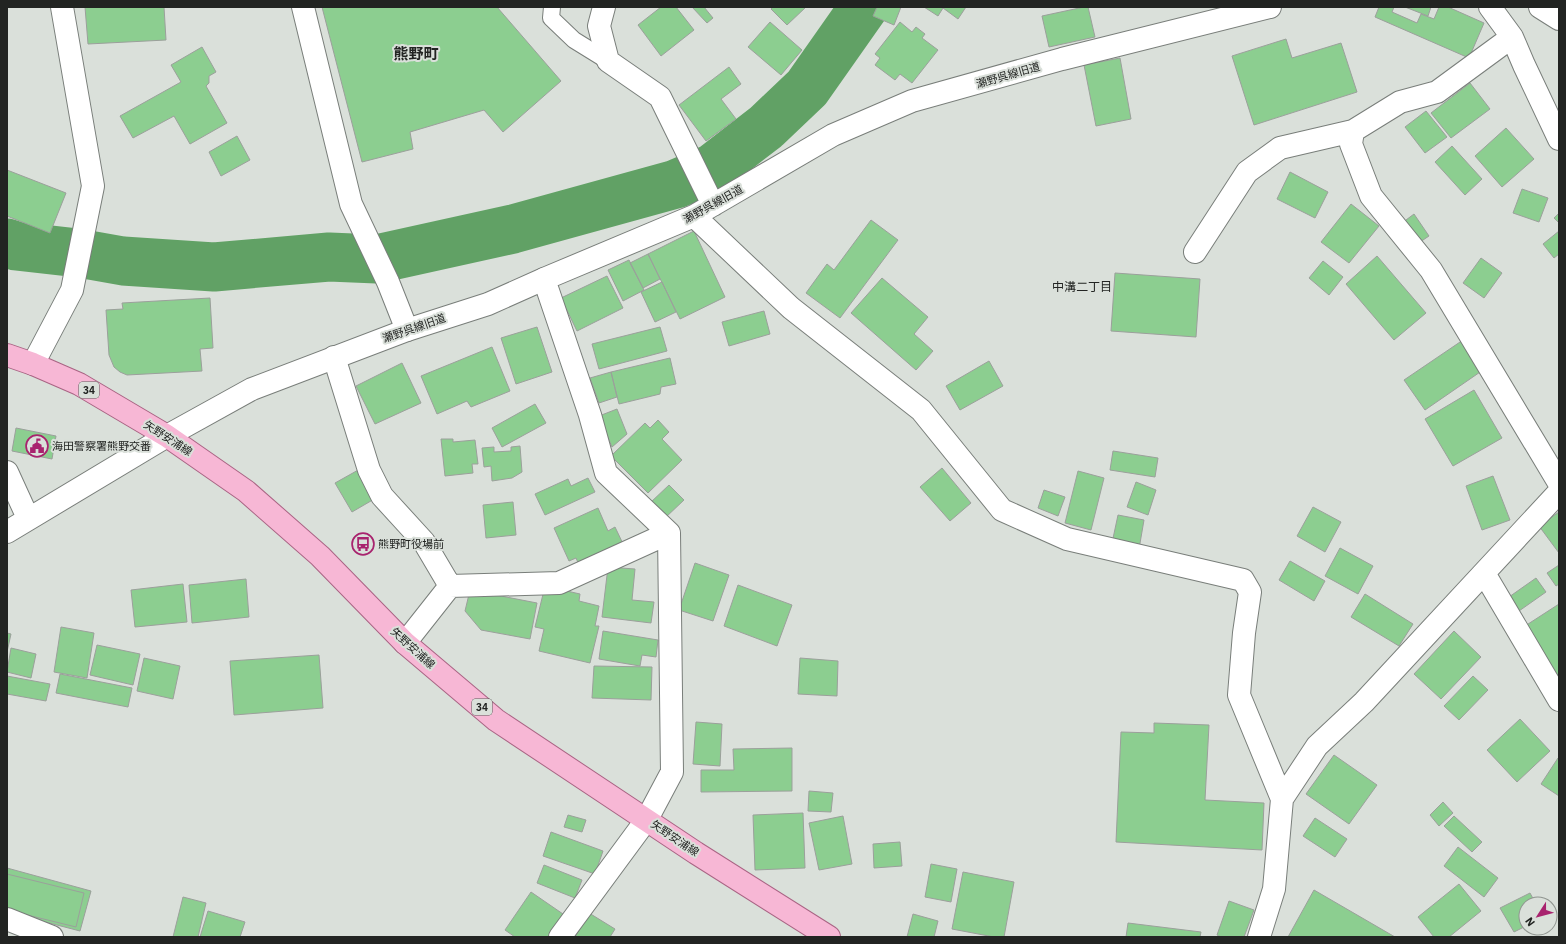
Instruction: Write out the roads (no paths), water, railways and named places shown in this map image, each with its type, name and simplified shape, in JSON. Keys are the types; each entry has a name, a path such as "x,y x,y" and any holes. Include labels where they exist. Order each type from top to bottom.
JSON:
{"main road":[{"name":"矢野安浦線","path":"7,358 33,364 79,384 167,436 246,491 320,556 405,643 496,720 696,853 828,937"}],"street":[{"path":"33,364 72,290 94,186 62,7"},
{"path":"303,7 352,204 388,282 407,330"},
{"path":"604,7 599,26 608,61 660,97 709,197"},
{"name":"瀬野呉線旧道","path":"7,532 28,518 167,436 252,389 407,330 488,304 694,216 709,197 834,135 912,102 1062,59 1270,7"},
{"path":"1490,7 1512,38 1559,139"},
{"path":"1540,7 1559,19"},
{"path":"1195,252 1247,172 1280,148 1353,131 1400,102 1437,92 1512,38"},
{"path":"1353,131 1351,144 1371,196 1431,270 1559,483"},
{"path":"694,216 790,308 921,410 1002,510 1067,539 1243,580 1250,592 1244,634 1239,695 1282,800 1274,890 1259,937"},
{"path":"544,279 590,415 606,473 669,533 672,772 647,819 560,937"},
{"path":"334,357 368,470 382,496 424,542 450,586"},
{"path":"7,472 28,518"},
{"path":"1282,800 1317,746 1364,702 1559,492"},
{"path":"405,643 450,586 559,582 669,533"},
{"path":"1484,573 1559,700"},
{"path":"7,919 49,936"}],"lane":[{"path":"552,7 551,18 574,40 608,61"}],"waterway":[{"path":"7,243 16,246 78,253 123,261 214,267 329,257 377,259 513,229 676,184 713,168 766,127 807,88 864,7"}],"place":[{"name":"海田警察署熊野交番","path":"37,446"},
{"name":"熊野町役場前","path":"363,544"}],"district":[{"name":"熊野町","path":"416,53"},
{"name":"中溝二丁目","path":"1082,286"}]}
